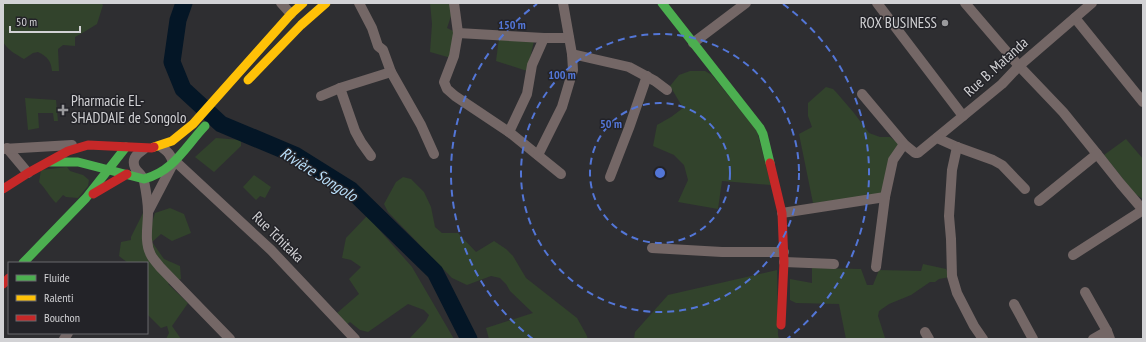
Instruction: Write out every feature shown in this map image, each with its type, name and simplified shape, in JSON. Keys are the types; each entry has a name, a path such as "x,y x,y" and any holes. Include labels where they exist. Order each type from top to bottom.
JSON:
{"main road":[{"path":"3,189 68,151 88,145 144,149 160,146 172,141 193,124 214,102 291,14 303,3"},
{"path":"242,87 301,25 326,3"},
{"path":"662,3 672,18 760,128 782,213 784,262 781,325"},
{"path":"48,162 78,162 144,179 152,178 174,162 211,120"},
{"path":"24,262 86,198 126,147"},
{"path":"86,198 128,174"}],"street":[{"path":"282,3 291,14"},
{"path":"359,3 372,28 378,46 383,50 392,72 421,125 434,154"},
{"path":"454,3 458,34 454,56 444,82 447,89 465,103 509,132 561,174"},
{"path":"538,155 564,101 573,70 570,38 563,3"},
{"path":"693,43 746,3"},
{"path":"877,3 963,116"},
{"path":"965,3 1018,66 1063,112 1143,210 1073,255"},
{"name":"Rue B. Matanda","path":"904,144 915,153 918,153 1002,84 1018,66 1092,3"},
{"path":"1075,18 1143,102"},
{"path":"458,34 570,38"},
{"path":"509,132 527,94 532,65 544,38"},
{"path":"572,54 629,67 655,80 667,90"},
{"path":"321,96 340,88 392,72"},
{"path":"610,177 647,76"},
{"path":"340,88 355,131 371,156"},
{"path":"862,94 904,144 894,160 885,197 876,267"},
{"path":"936,138 993,160 1002,165 1025,189"},
{"path":"5,149 88,145"},
{"path":"148,212 174,162 169,154 160,146"},
{"path":"957,147 952,170 949,216 952,276 957,293 974,326 983,339"},
{"path":"5,149 28,173"},
{"path":"144,149 137,154 134,160 134,167 137,173 144,179 148,212 146,230 147,244 150,254 160,267 230,339"},
{"path":"1039,201 1098,154"},
{"name":"Rue Tchitaka","path":"174,162 271,250 356,339"},
{"path":"782,213 885,197"},
{"path":"652,248 722,252 784,252"},
{"path":"784,262 834,264"},
{"path":"1085,292 1108,335 1093,339"},
{"path":"1014,304 1033,339"}],"green space":[{"path":"3,3 101,3 103,5 97,24 75,37 75,46 63,45 58,49 59,71 52,71 51,65 47,58 38,52 33,53 24,59 12,52 5,45 3,42"},
{"path":"430,3 451,3 452,13 447,28 455,32 451,58 430,52 432,24"},
{"path":"499,38 534,41 527,71 496,61"},
{"path":"690,71 705,71 712,75 757,131 771,185 722,181 718,209 678,202 688,180 684,165 674,155 653,146 657,125 683,108 670,86 679,75"},
{"path":"826,87 833,89 836,92 869,133 880,137 890,137 899,144 881,196 813,203 799,134 812,127 808,116 808,103"},
{"path":"25,98 56,100 58,121 54,121 53,113 38,113 39,128 28,130"},
{"path":"216,138 241,140 241,146 214,172 195,157"},
{"path":"1126,139 1143,159 1143,199 1135,194 1104,155"},
{"path":"67,167 70,171 83,175 89,180 88,186 78,198 66,197 63,195 56,203 39,182 41,170"},
{"path":"254,175 271,187 265,198 260,196 256,200 243,187"},
{"path":"403,177 411,179 424,192 431,207 435,227 442,233 458,233 476,252 494,241 506,249 513,256 526,278 577,318 588,339 489,339 486,328 533,313 510,291 500,278 491,276 467,285 452,278 388,212 384,204 396,182"},
{"path":"170,208 184,214 191,233 172,241 161,234 152,242 164,259 180,266 181,279 168,284 188,303 172,326 181,339 166,339 169,333 167,326 161,328 148,315 148,262 127,262 119,256 121,242 131,240 131,237 144,211 152,223 155,213"},
{"path":"367,216 412,267 454,339 409,339 426,321 429,315 424,310 408,304 368,332 360,330 350,322 346,325 337,313 359,294 349,279 361,267 351,260 342,258 346,238"},
{"path":"923,264 946,269 950,277 939,279 935,282 930,282 911,295 889,304 879,311 878,316 885,338 846,339 839,304 796,303 790,300 790,279 812,283 812,268 861,269 867,285 873,285 879,270 921,271"},
{"path":"777,270 779,339 634,339 635,332 668,295"}],"waterway":[{"name":"Rivière Songolo","path":"184,3 178,20 172,62 183,89 221,124 295,155 351,190 435,272 469,339"}],"traffic: fast":[{"path":"662,3 760,128 763,134 770,163"},
{"path":"50,162 78,162 144,179 154,175 171,164 205,126"},
{"path":"24,262 86,198 126,147"}],"traffic: slow":[{"path":"154,147 172,141 193,124 291,14 303,3"},
{"path":"248,80 301,25 326,3"}],"traffic: jam":[{"path":"3,189 68,151 88,145 154,147"},
{"path":"770,163 782,213 784,262 781,325"},
{"path":"93,194 127,174"},
{"path":"3,284 8,279"}],"place":[{"name":"ROX BUSINESS","path":"945,23"},
{"name":"Pharmacie EL- SHADDAIE de Songolo","path":"63,110"}]}
